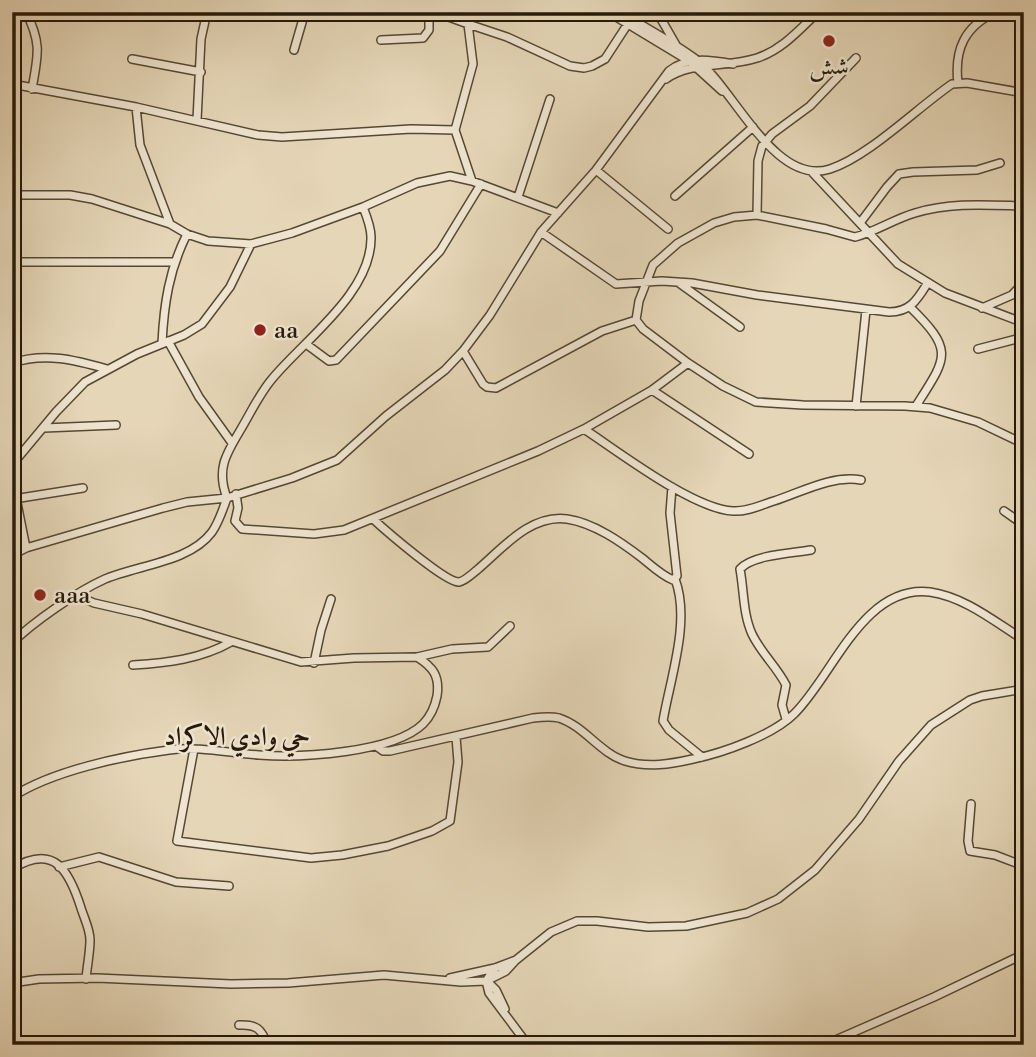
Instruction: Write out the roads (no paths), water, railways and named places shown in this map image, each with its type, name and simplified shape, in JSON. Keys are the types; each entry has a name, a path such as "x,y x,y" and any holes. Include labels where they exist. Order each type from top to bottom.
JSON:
{"street":[{"path":"26,12 38,38 33,89"},
{"path":"197,120 201,39 207,12"},
{"path":"294,50 305,12"},
{"path":"382,40 423,38 429,30 429,12"},
{"path":"435,12 508,37 577,68 592,66 605,59 630,22"},
{"path":"608,12 676,49 697,64 729,95"},
{"path":"620,12 630,22"},
{"path":"657,12 676,49 689,61 705,67 733,64 774,51 815,14"},
{"path":"958,83 956,65 965,38 976,23 996,12"},
{"path":"468,24 473,64 455,130 472,181"},
{"path":"757,215 758,161 765,140 810,106 856,58"},
{"path":"132,59 201,72"},
{"path":"12,555 26,548 163,508 187,502 228,498 292,478 337,460 386,416 445,370 463,351 490,315 541,232 596,170 673,67 689,61"},
{"path":"660,84 677,72 697,64 733,64"},
{"path":"705,67 765,140 790,164 813,173 891,258 928,284 1024,323"},
{"path":"12,83 136,107 242,132 282,137 411,129 455,130"},
{"path":"813,173 829,170 850,159 948,87 958,83 1024,93"},
{"path":"518,197 551,99"},
{"path":"136,107 141,145 170,224"},
{"path":"674,196 753,127"},
{"path":"860,223 899,174 977,170 1000,163"},
{"path":"596,170 668,229"},
{"path":"12,195 70,195 92,199 170,224 187,234 208,241 251,244 292,233 363,207 405,187 440,176 472,181 558,213"},
{"path":"306,344 329,361 336,360 440,251 481,184"},
{"path":"1024,206 967,204 938,207 895,220 859,236 849,237 826,229 757,215 725,220 688,237 658,259 639,301 636,320 643,330 688,363 723,386 756,402 916,406 978,422 1024,444"},
{"path":"12,643 31,625 106,579 197,546 215,527 228,498 221,480 223,465 232,443 272,379 343,302 364,268 371,237 363,207"},
{"path":"541,232 616,284 678,282 866,310 896,312 910,307 928,284"},
{"path":"187,234 173,262 163,320 165,342 232,443"},
{"path":"26,548 14,499 14,461 85,382 202,324 230,287 251,244"},
{"path":"12,262 173,262"},
{"path":"678,282 740,327"},
{"path":"982,308 1012,295 1024,282"},
{"path":"910,307 935,333 943,353 940,366 916,406"},
{"path":"856,406 866,310"},
{"path":"463,351 483,384 496,388 602,331 636,320"},
{"path":"978,349 1024,337"},
{"path":"12,363 37,357 70,358 107,369"},
{"path":"236,494 238,508 235,521 242,529 314,534 344,530 538,451 584,429 652,390 688,363"},
{"path":"652,390 749,454"},
{"path":"44,428 116,425"},
{"path":"584,429 672,487 722,509 739,511 820,484 861,480"},
{"path":"672,487 671,527 677,569 675,579 680,597 679,631 663,721 702,757"},
{"path":"14,499 83,488"},
{"path":"1004,511 1024,525"},
{"path":"373,519 440,574 458,582 472,574 531,526 545,520 563,519 577,521 598,530 668,578 675,579"},
{"path":"786,719 782,705 786,685 752,634 745,614 740,569 747,563 763,558 811,550"},
{"path":"376,746 383,751 390,751 533,718 556,717 567,721 615,757 625,761 661,765 735,747 765,733 794,714 861,624 881,605 898,596 928,592 945,596 972,607 1024,640"},
{"path":"80,594 80,597 94,603 121,608 301,662 314,663 354,658 417,657 452,649 488,646 510,626"},
{"path":"314,663 331,599"},
{"path":"133,665 191,658 232,642"},
{"path":"12,797 39,782 78,769 145,753 194,749 279,755 376,746 418,728 432,712 438,680 428,665 417,657"},
{"path":"12,983 26,980 86,979 231,984 296,983 384,975 461,982 486,981 506,971 551,932 577,921 648,927 686,926 731,918 773,903 795,888 833,852 899,761 931,725 970,700 1024,689"},
{"path":"194,749 177,841 312,858 388,846 432,831 450,821 457,762 456,737"},
{"path":"971,804 968,841 970,851 996,855 1024,866"},
{"path":"59,867 99,857 176,882 229,886"},
{"path":"12,869 25,861 49,859 59,867 75,888 90,935 86,979"},
{"path":"824,1045 1024,954"},
{"path":"441,979 473,974 516,960"},
{"path":"486,981 495,968"},
{"path":"473,974 486,981 489,993 528,1045"},
{"path":"239,1026 250,1024 256,1027 268,1045"}],"place":[{"name":"شش","path":"829,41"},
{"name":"aa","path":"260,330"},
{"name":"aaa","path":"40,595"}],"district":[{"name":"حي وادي الاكراد","path":"237,736"}]}
